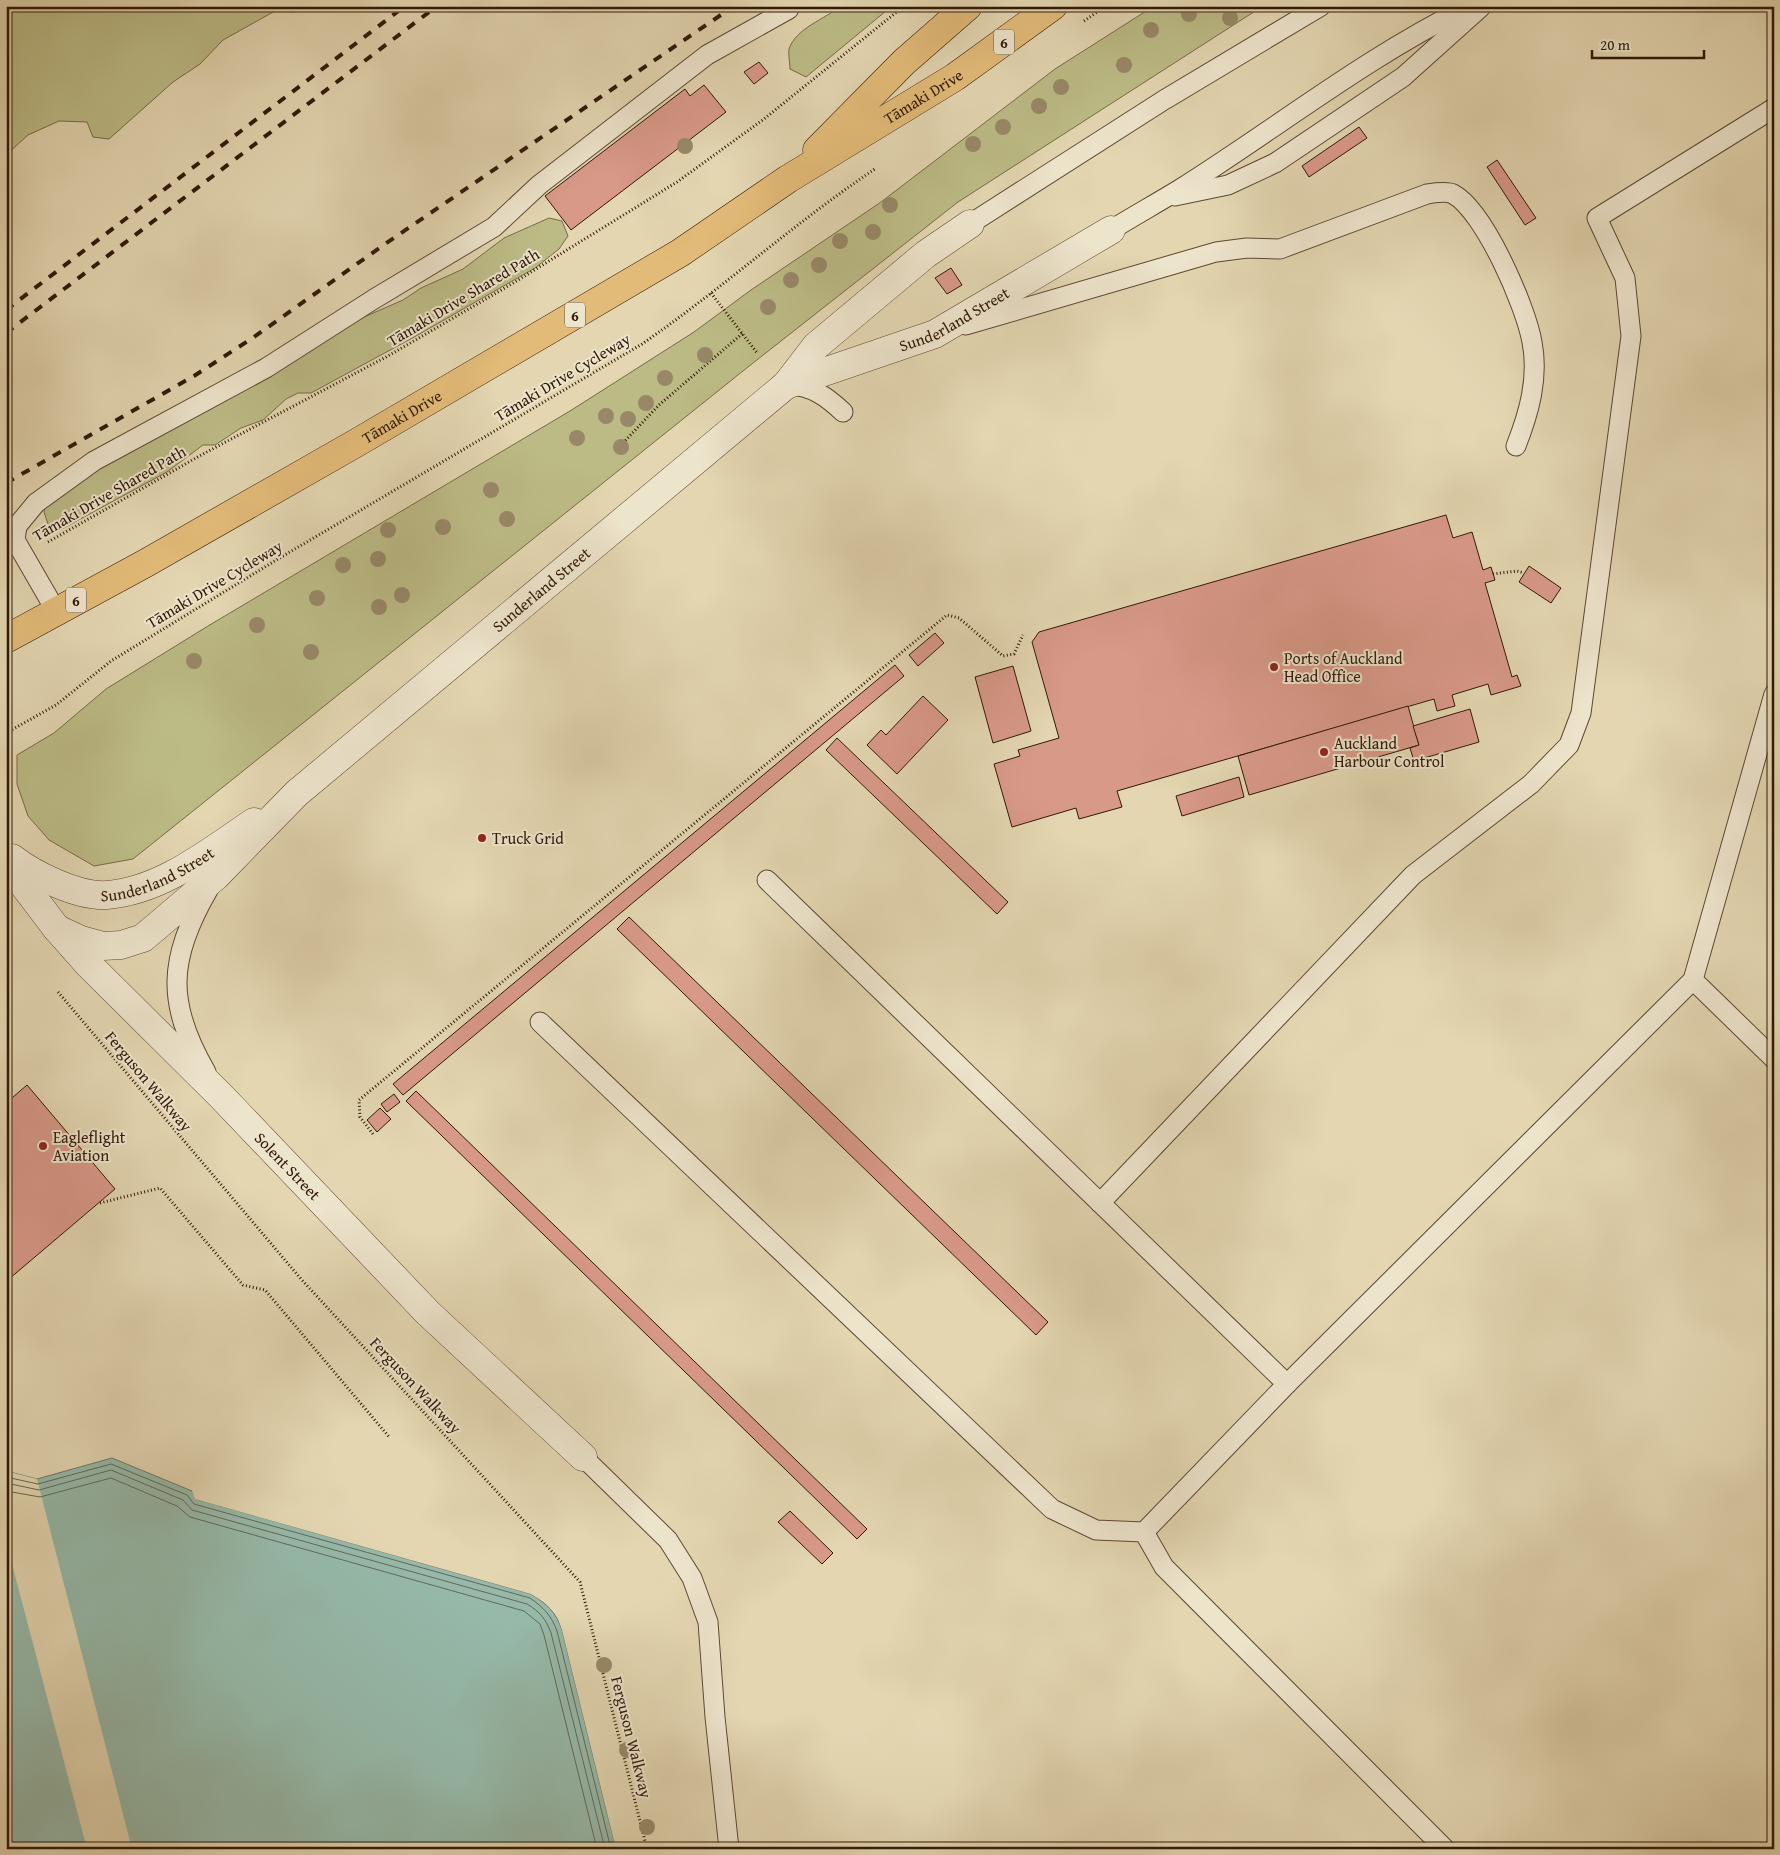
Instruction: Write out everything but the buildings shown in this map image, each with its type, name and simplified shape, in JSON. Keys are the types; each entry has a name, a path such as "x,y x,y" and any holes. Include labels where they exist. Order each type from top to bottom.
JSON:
{"main road":[{"name":"Tāmaki Drive","path":"788,179 904,62 968,6"},
{"name":"Tāmaki Drive","path":"6,639 358,442 680,253 788,179 955,77 1053,6"}],"street":[{"name":"Sunderland Street","path":"57,928 81,940 103,946 122,945 143,938 216,876 297,793 786,385 816,346 926,254 970,224"},
{"name":"Sunderland Street","path":"786,385 935,334 1111,230"},
{"name":"Sunderland Street","path":"6,853 42,877 74,889 106,895 145,886 179,871 297,793"},
{"name":"Solent Street","path":"6,862 57,928 88,964 222,1097 428,1313 583,1457"}],"lane":[{"path":"970,224 1164,100 1321,6"},
{"path":"1111,230 1166,197 1357,70 1426,28 1470,6"},
{"path":"1166,197 1195,193 1228,185 1275,163 1403,77 1482,6"},
{"path":"56,611 15,543 17,526 36,503 94,461 266,368 374,299 494,228 538,185 707,55 789,9"},
{"path":"1100,1203 1413,875 1532,784 1569,745 1581,713 1631,336 1625,278 1597,218 1774,108"},
{"path":"935,334 1216,252 1248,248 1280,249 1427,194 1451,193 1468,205 1501,259 1520,299 1532,343 1533,391 1527,419 1516,446"},
{"path":"786,385 802,386 828,397 842,412"},
{"path":"540,1022 1052,1509 1096,1530 1144,1532 1287,1384 1693,980 1774,694"},
{"path":"216,876 195,912 177,966 176,987 180,1014 190,1042 222,1097"},
{"path":"767,880 1287,1384"},
{"path":"1693,980 1774,1059"},
{"path":"583,1457 668,1540 692,1578 708,1622 715,1717 729,1849"},
{"path":"1144,1532 1164,1566 1445,1849"}],"path":[{"path":"6,16 12,6"},
{"name":"Tāmaki Drive Shared Path","path":"15,543 203,454 388,356 677,182 764,119 904,6"},
{"path":"1081,23 1106,6"},
{"name":"Tāmaki Drive Cycleway","path":"6,733 56,706 111,661 642,344 877,167"},
{"path":"711,293 758,354"},
{"path":"624,443 659,405 743,333"},
{"path":"1493,574 1517,570 1524,574"},
{"path":"373,1134 360,1117 359,1100 947,614 958,618 1004,656 1009,657 1014,654 1023,635"},
{"name":"Ferguson Walkway","path":"58,992 301,1279 580,1582 647,1849"},
{"path":"100,1203 160,1188 243,1285 265,1290 390,1438"}],"shaded area":[{"path":"6,6 301,6 294,12 275,11 223,40 200,64 173,82 109,139 93,137 87,122 59,121 28,135 6,155"},
{"path":"841,6 892,6 806,77 790,69 789,49 798,35"},
{"path":"1154,6 1263,6 958,202 753,363 133,859 94,866 49,840 28,816 17,784 17,755 54,733 106,689 208,626 570,411 694,332 751,290 881,202 1055,69"},
{"path":"549,218 562,221 568,236 559,249 535,268 311,393 298,393 286,399 263,420 241,428 215,445 203,445 167,472 60,530 48,524 44,512 46,498 332,331 403,300 421,288 463,269 504,238"}],"water":[{"path":"112,1458 192,1491 196,1499 531,1594 542,1601 554,1613 562,1630 616,1849 6,1849 6,1471 37,1479"}],"pier":[{"path":"6,1471 37,1479 132,1849 87,1849 6,1541"},
{"path":"194,1490 197,1497 532,1591 548,1601 559,1614 564,1629 619,1849 616,1849 562,1630 557,1615 546,1603 531,1594 195,1499 192,1491"}],"railway":[{"path":"6,310 405,6"},
{"path":"6,333 437,6"},
{"path":"6,483 194,376 254,337 385,244 734,6"}],"place":[{"name":"Ports of Auckland Head Office","path":"1274,667"},
{"name":"Auckland Harbour Control","path":"1324,752"},
{"name":"Truck Grid","path":"482,838"},
{"name":"Eagleflight Aviation","path":"43,1146"}]}
